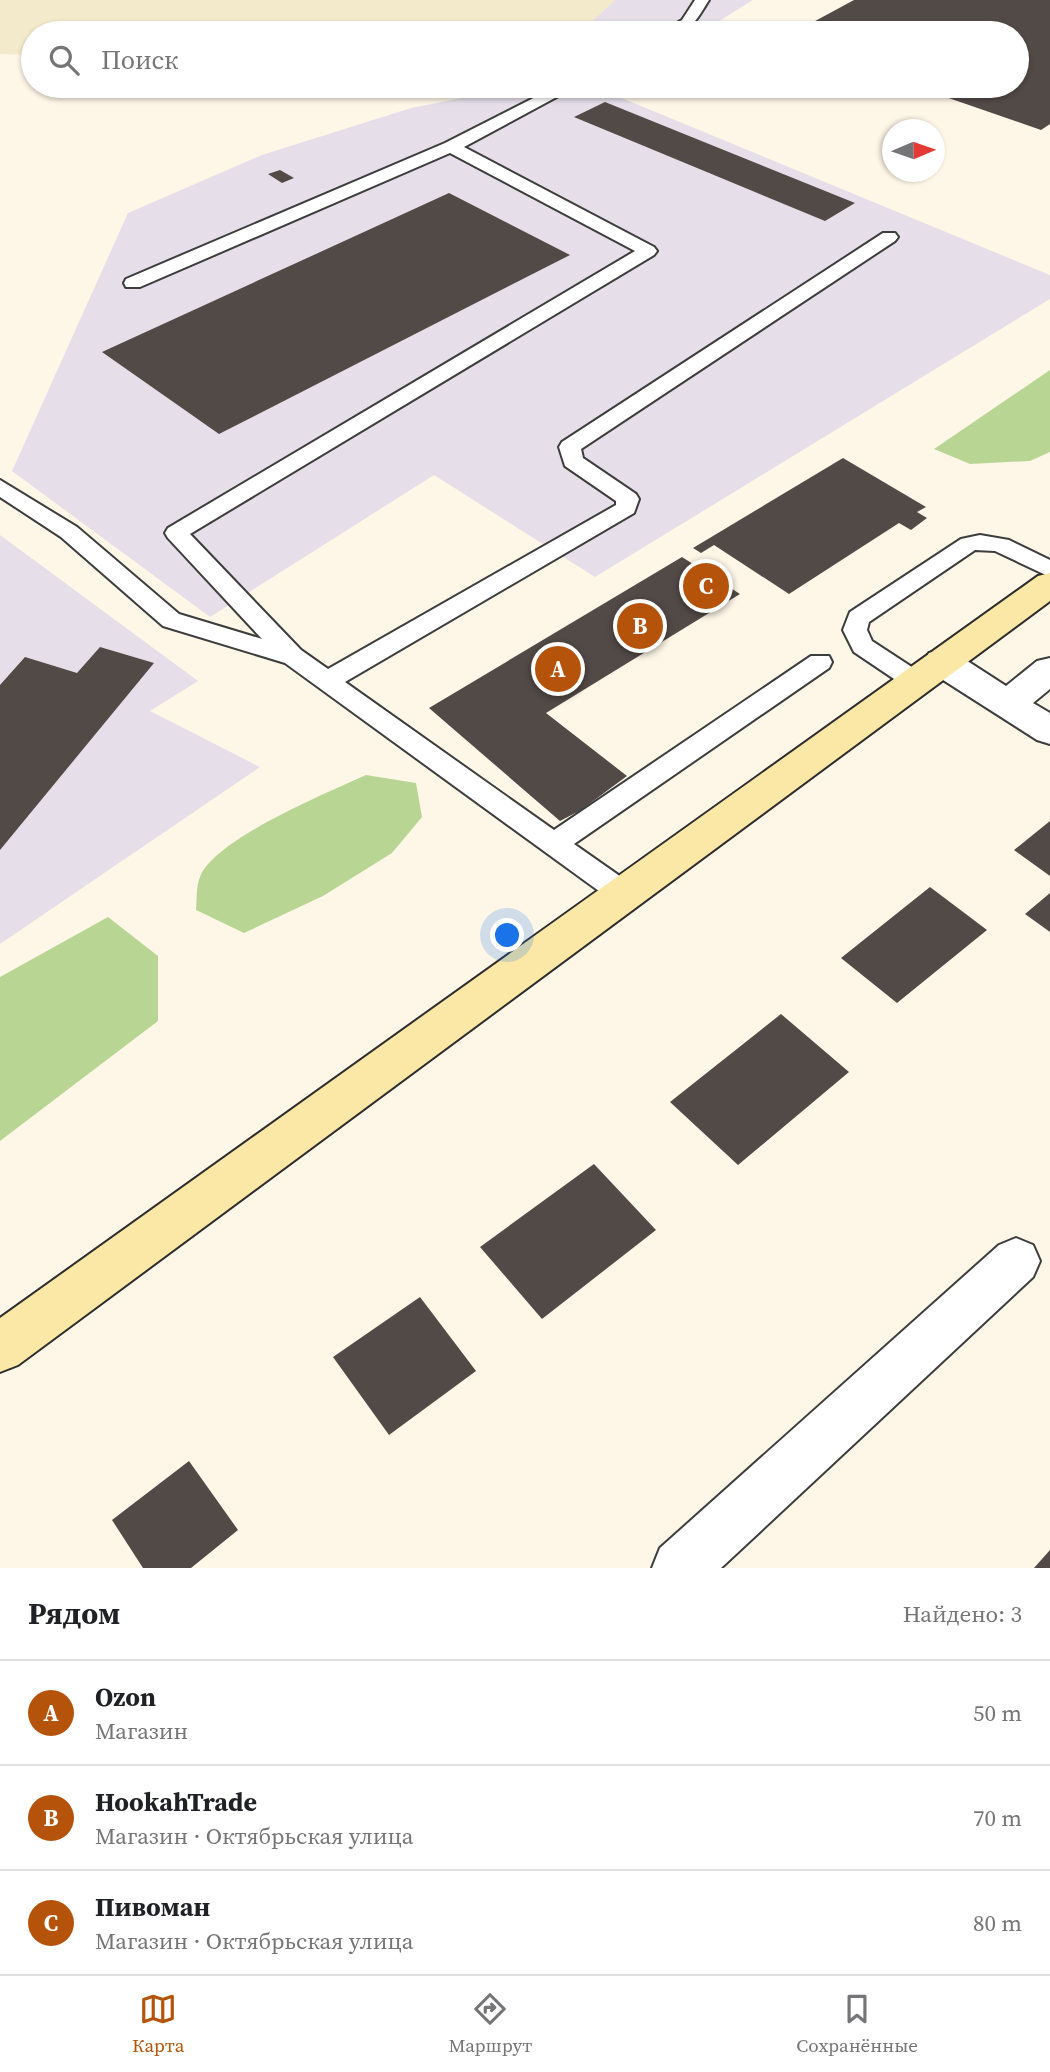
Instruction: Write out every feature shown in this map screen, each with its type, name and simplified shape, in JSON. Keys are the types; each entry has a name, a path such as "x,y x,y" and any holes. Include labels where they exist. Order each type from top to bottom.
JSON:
{"main road":[{"path":"0,1348 1050,584"}],"street":[{"path":"1007,704 1050,670"},
{"path":"928,672 1007,704 1050,731"},
{"path":"680,1568 1016,1261"}],"lane":[{"path":"688,21 702,0"},
{"path":"133,283 451,147 546,98"},
{"path":"451,147 648,251 176,533 292,656 624,894"},
{"path":"327,681 626,508 628,499 573,461 570,447 889,237"},
{"path":"0,487 69,532 172,620 292,656"},
{"path":"928,672 863,646 855,630 858,618 969,544 998,542 1050,570"},
{"path":"554,844 820,662"}],"shaded area":[{"path":"0,0 615,0 592,21 21,21 21,55 0,54"},
{"path":"615,0 753,0 719,21 592,21"},
{"path":"462,98 622,98 1050,275 1050,299 595,577 434,475 210,617 12,471 128,213 262,155 411,108"},
{"path":"0,535 198,681 150,711 260,767 0,944"}],"green space":[{"path":"1050,370 1050,452 1030,461 970,464 934,449"},
{"path":"366,775 416,783 422,817 392,853 323,896 244,933 196,910 200,877 210,862 227,847 274,818"},
{"path":"108,917 158,956 158,1021 0,1141 0,977"}],"building":[{"path":"854,0 1050,0 1050,124 1041,130 949,98 1029,98 1029,21 815,21"},
{"path":"605,102 855,203 825,221 574,117"},
{"path":"280,170 294,178 282,183 268,174"},
{"path":"449,193 570,255 219,434 102,352"},
{"path":"843,458 926,507 917,512 927,518 911,530 899,523 789,594 714,545 701,553 693,548"},
{"path":"682,557 740,594 546,713 627,776 581,810 560,821 429,708"},
{"path":"100,647 154,663 0,850 0,685 25,657 77,673"},
{"path":"1050,821 1050,876 1014,850"},
{"path":"930,887 987,930 897,1003 841,958"},
{"path":"1050,893 1050,932 1025,914"},
{"path":"781,1014 849,1072 738,1165 670,1102"},
{"path":"594,1164 656,1230 542,1319 480,1247"},
{"path":"420,1297 476,1371 389,1435 333,1357"},
{"path":"189,1461 238,1530 191,1568 143,1568 112,1520"},
{"path":"1050,1550 1050,1568 1034,1568"}],"place":[{"name":"Пивоман","path":"706,586"},
{"name":"HookahTrade","path":"640,626"},
{"name":"Ozon","path":"558,669"}]}
